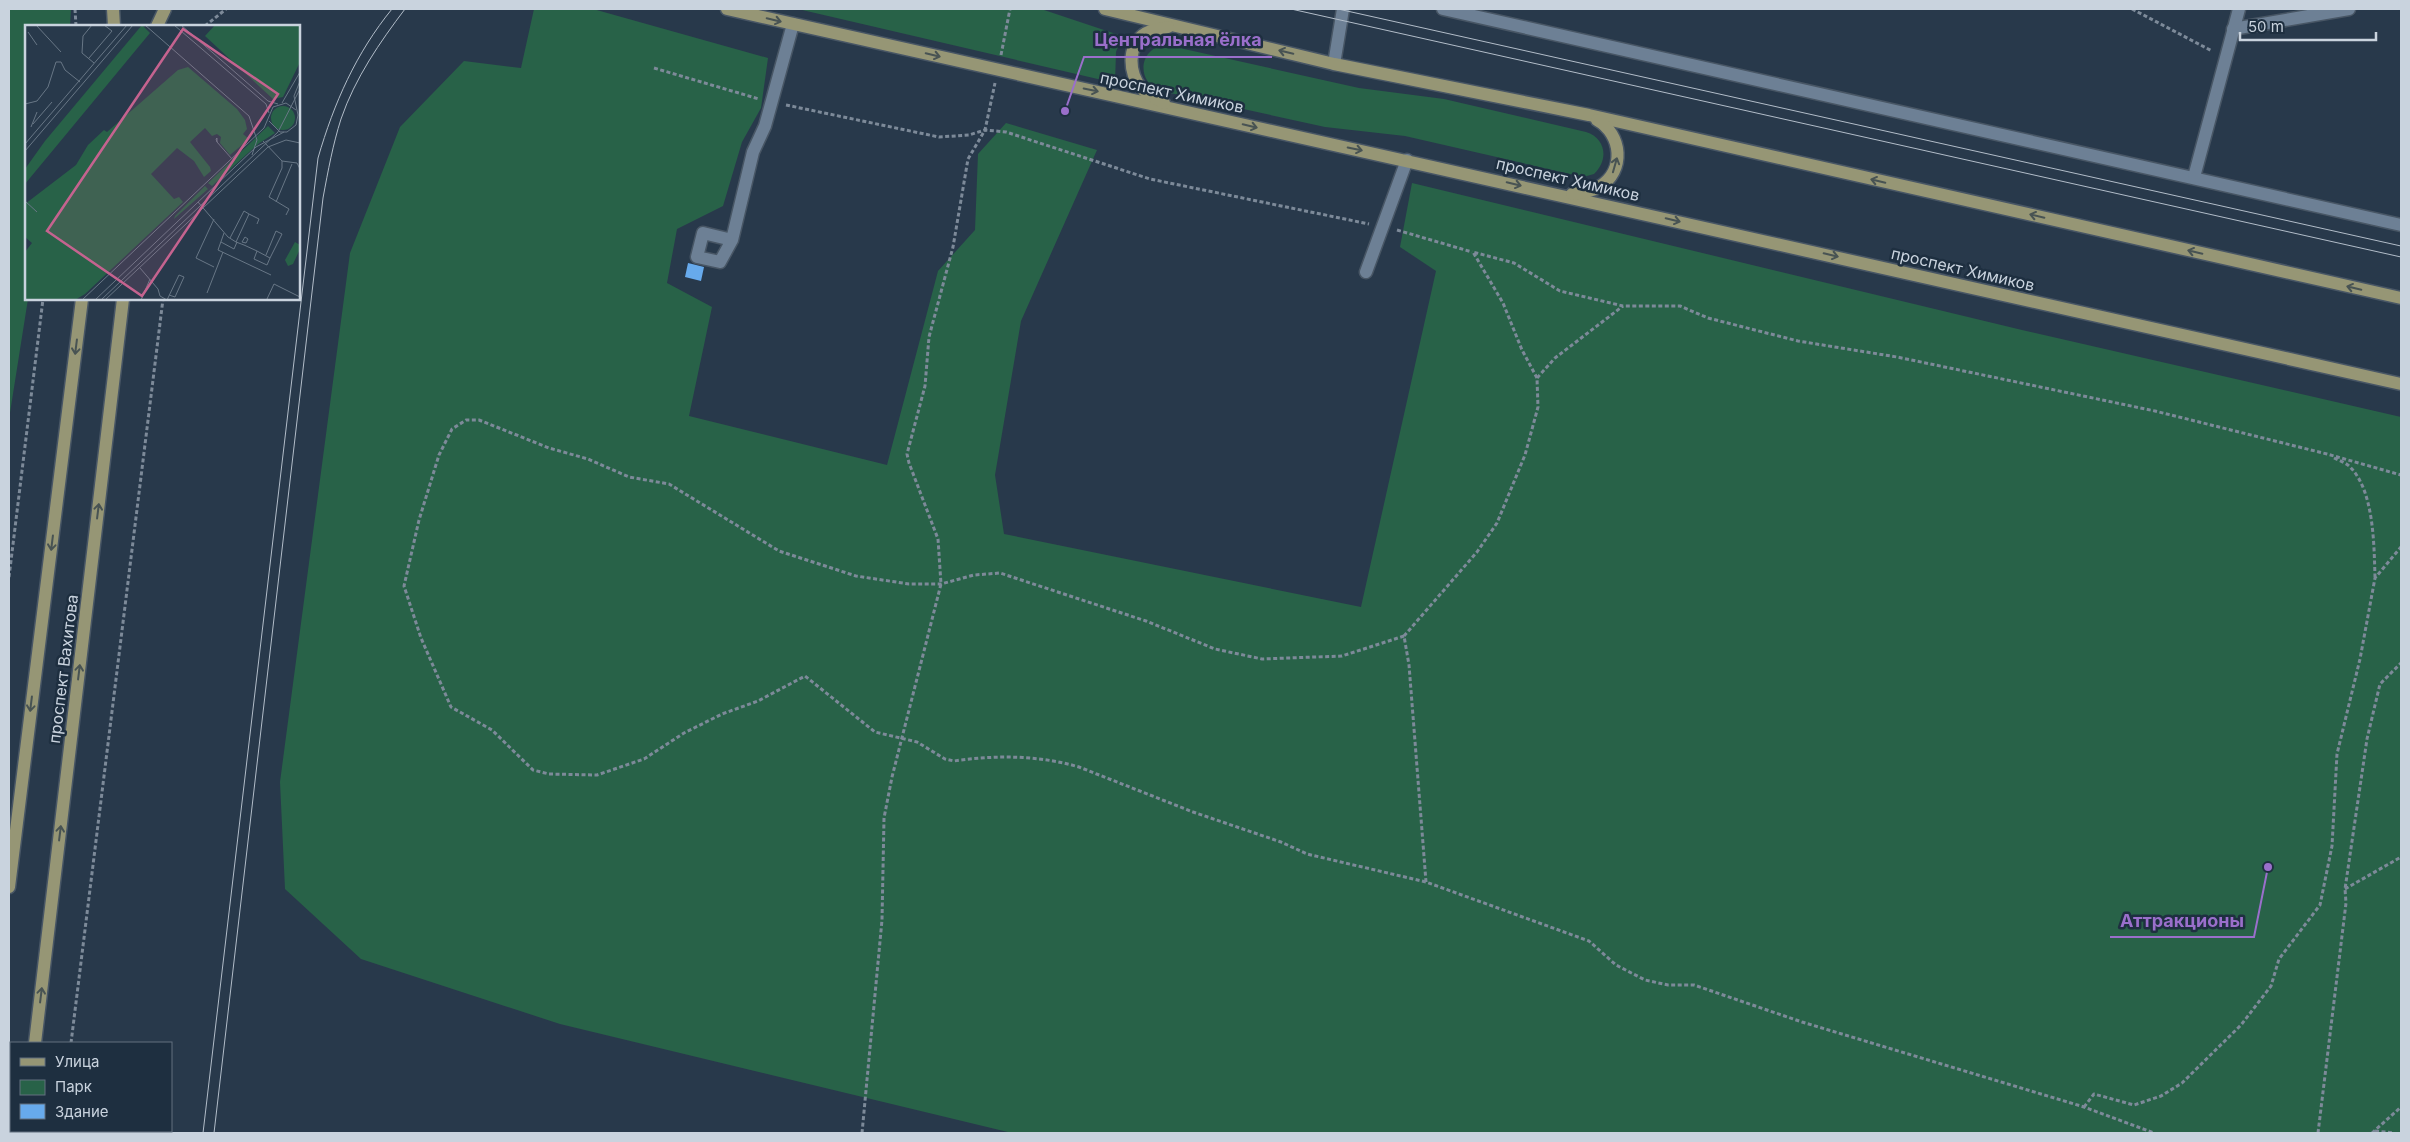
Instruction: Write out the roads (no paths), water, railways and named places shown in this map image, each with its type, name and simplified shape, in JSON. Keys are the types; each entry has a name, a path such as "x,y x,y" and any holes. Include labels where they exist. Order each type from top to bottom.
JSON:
{"main road":[{"path":"113,9 114,25"},
{"path":"157,25 165,9"},
{"name":"проспект Химиков","path":"727,9 2401,384"},
{"path":"1105,9 1334,64 1589,116 2401,298"},
{"path":"1174,109 1142,88 1134,75 1131,61 1135,46 1143,34 1153,30 1176,26"},
{"path":"1562,195 1593,190 1606,182 1614,170 1618,155 1615,140 1607,127 1589,116"},
{"name":"проспект Вахитова","path":"9,887 82,300"},
{"name":"проспект Вахитова","path":"35,1042 123,300"}],"street":[{"path":"1334,64 1343,9"},
{"path":"1443,9 2401,225"},
{"path":"2194,177 2239,9"},
{"path":"2233,29 2349,9"},
{"path":"732,240 753,152 765,126 793,24"},
{"path":"1366,272 1407,160"}],"tram line":[{"path":"203,1133 318,158 331,118 348,79 368,43 392,9"},
{"path":"214,1133 323,198 341,119 353,89 386,34 405,9"},
{"path":"1291,9 2401,257"},
{"path":"1338,9 2401,246"}],"place":[{"name":"Центральная ёлка","path":"1065,111"},
{"name":"Аттракционы","path":"2268,867"}]}
